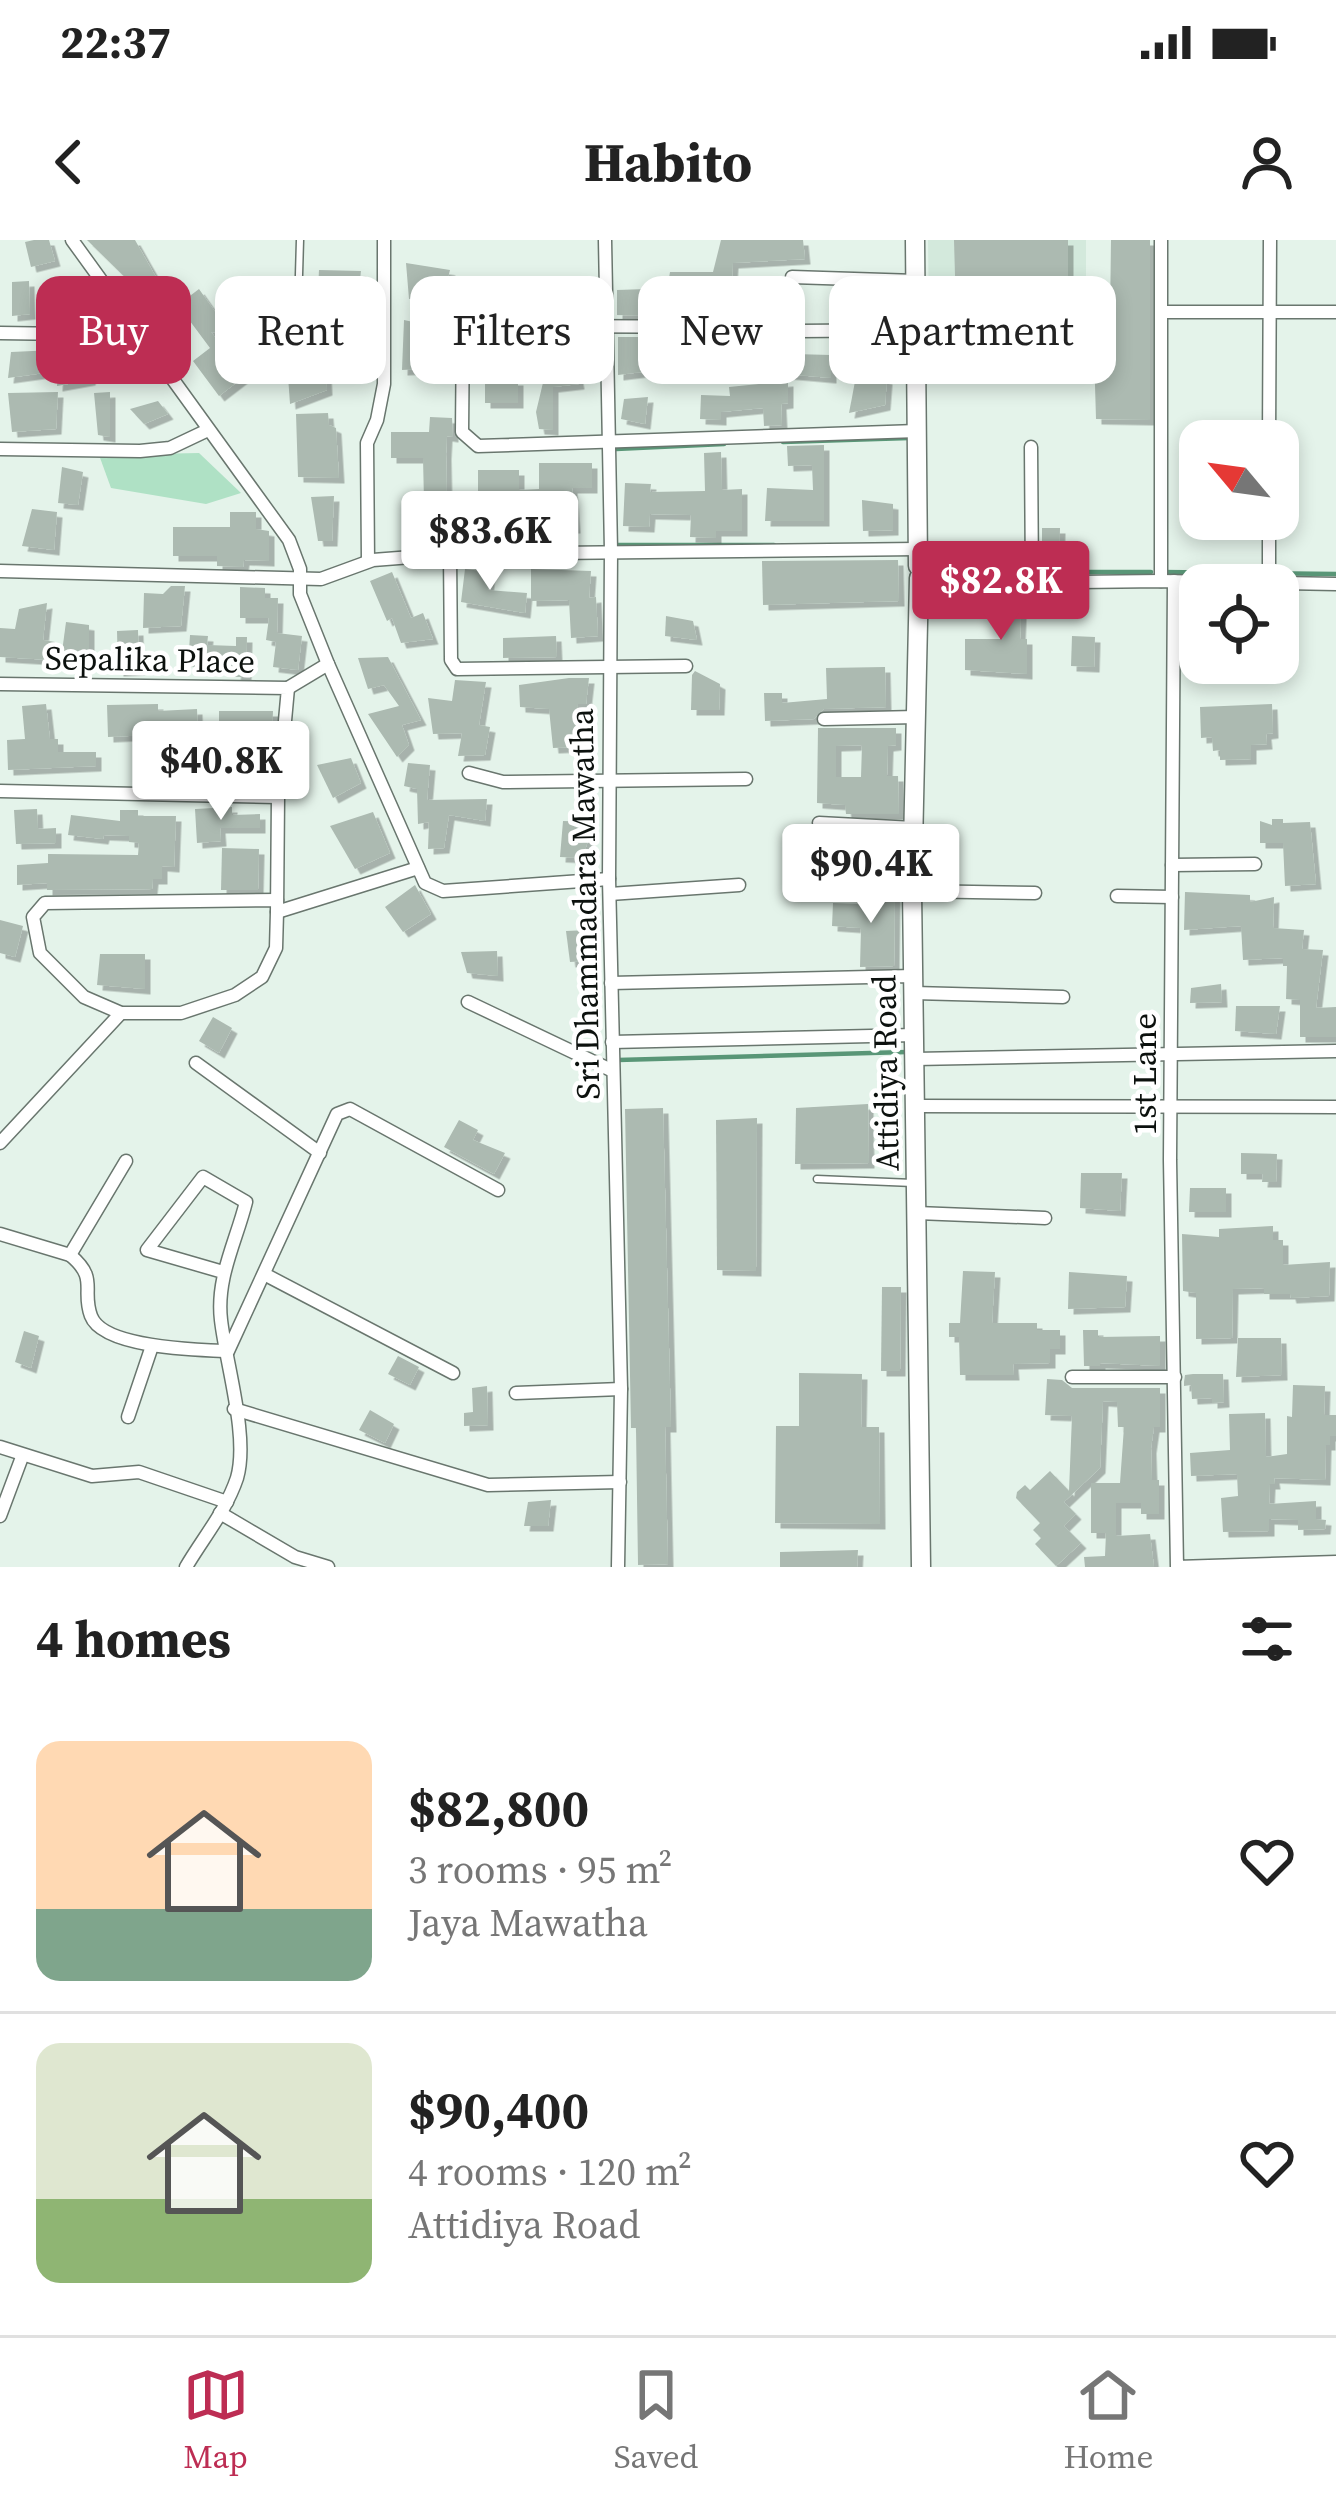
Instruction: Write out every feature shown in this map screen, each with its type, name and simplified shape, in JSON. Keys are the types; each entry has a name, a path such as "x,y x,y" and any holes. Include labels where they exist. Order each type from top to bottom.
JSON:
{"main road":[{"name":"Attidiya Road","path":"915,240 916,276"},
{"name":"Attidiya Road","path":"917,384 912,891 921,1567"}],"street":[{"path":"72,240 97,276"},
{"path":"368,561 367,443 384,384 383,240"},
{"name":"Sri Dhammadara Mawatha","path":"605,240 605,276"},
{"name":"1st Lane","path":"1161,240 1177,1567"},
{"path":"1269,420 1270,240"},
{"path":"1162,312 1336,312"},
{"path":"0,333 36,334"},
{"path":"175,384 289,540 300,594 425,883 443,891 739,885"},
{"path":"464,384 462,432 478,446 917,431"},
{"name":"Sri Dhammadara Mawatha","path":"607,384 611,983 621,1389 618,1567"},
{"path":"0,449 140,451 170,448 208,430"},
{"path":"1031,447 1032,582"},
{"path":"0,571 330,578 368,561 450,554 611,551 918,569 1032,582 1179,581"},
{"path":"450,554 451,660 461,671 686,666"},
{"path":"1299,583 1336,584"},
{"path":"288,688 328,664"},
{"name":"Sepalika Place","path":"0,685 288,688 278,797 276,948 262,977 235,994 181,1013 121,1013"},
{"path":"824,719 916,717"},
{"path":"469,773 503,782 746,779"},
{"path":"0,791 278,797"},
{"path":"819,823 914,828"},
{"path":"1172,865 1255,864"},
{"path":"0,1143 121,1013 84,997 40,953 34,917 45,903 277,906 418,868"},
{"path":"912,891 1035,893"},
{"path":"1117,896 1172,897"},
{"path":"611,983 914,985 1063,997"},
{"path":"468,1002 613,1071"},
{"path":"612,1042 915,1035"},
{"path":"915,1059 1336,1051"},
{"path":"196,1063 320,1153"},
{"path":"916,1106 1336,1107"},
{"path":"228,1351 337,1114 350,1109 498,1190"},
{"path":"70,1255 126,1161"},
{"path":"186,1567 238,1474 241,1437 221,1319 223,1272 246,1202 203,1177 147,1250 223,1272"},
{"path":"917,1213 1045,1218"},
{"path":"0,1234 70,1255 86,1272 93,1322 100,1328 152,1346 228,1351"},
{"path":"264,1274 453,1373"},
{"path":"128,1417 152,1346"},
{"path":"1072,1377 1175,1377"},
{"path":"516,1393 621,1389"},
{"path":"234,1408 488,1485 620,1482"},
{"path":"0,1447 92,1475 140,1472 223,1508 295,1557 328,1567"},
{"path":"0,1516 22,1456"},
{"path":"1177,1567 1336,1562"}],"lane":[{"path":"299,276 300,240"},
{"path":"817,1179 916,1183"}],"shaded area":[{"path":"928,240 1086,240 1086,276 928,276"}],"green space":[{"path":"199,453 241,493 206,504 111,488 99,455"}],"building":[{"path":"49,240 55,261 31,267 25,242"},
{"path":"87,240 135,240 155,276 124,276"},
{"path":"721,240 803,240 805,259 733,263 732,276 669,276 670,272 713,272"},
{"path":"954,240 1068,240 1068,276 955,276"},
{"path":"1111,240 1150,240 1150,420 1096,419 1095,384 1116,384 1116,276 1111,276"},
{"path":"406,263 450,270 448,276 410,276 409,299"},
{"path":"319,270 361,271 360,276 319,276"},
{"path":"29,281 30,314 12,316 12,282"},
{"path":"199,289 215,312 215,332 211,332 215,384 235,384 219,396 193,361 210,348 191,322 191,295"},
{"path":"638,289 638,316 617,315 617,290"},
{"path":"404,320 410,321 410,370 402,370"},
{"path":"618,337 638,337 638,372 618,375"},
{"path":"36,351 36,374 8,378 11,352"},
{"path":"805,354 829,355 829,378 805,376"},
{"path":"289,384 327,384 327,390 290,404"},
{"path":"485,384 518,384 518,403 485,403"},
{"path":"543,384 579,384 553,387 553,430 539,429 536,412"},
{"path":"788,384 788,403 781,404 782,425 764,426 763,408 721,412 721,420 700,419 701,395 730,396 729,387"},
{"path":"855,384 887,384 885,405 849,413"},
{"path":"58,392 56,429 12,432 8,393"},
{"path":"110,392 110,437 98,435 94,393"},
{"path":"648,397 645,424 621,419 624,399"},
{"path":"158,401 168,414 144,424 130,409"},
{"path":"328,413 329,425 336,428 339,478 298,477 296,414"},
{"path":"430,417 452,418 453,437 447,436 447,500 424,501 423,458 391,458 391,432 429,432"},
{"path":"824,445 824,521 765,521 767,488 813,490 812,465 788,466 787,446"},
{"path":"721,452 722,490 742,489 742,531 716,531 716,538 690,537 691,515 650,514 649,527 623,526 625,483 651,484 650,492 705,491 704,453"},
{"path":"539,463 592,463 592,488 572,488 575,528 494,541 494,533 460,533 461,502 478,502 478,470 519,470 519,490 539,489"},
{"path":"62,467 83,472 78,505 58,503"},
{"path":"334,496 332,541 318,541 311,497"},
{"path":"862,500 893,504 893,530 863,531"},
{"path":"32,509 57,512 54,550 22,546"},
{"path":"230,512 256,512 256,529 269,531 269,561 217,566 217,556 173,556 173,527 230,527"},
{"path":"1042,528 1060,528 1059,564 1042,564"},
{"path":"898,560 899,601 763,605 762,561"},
{"path":"465,569 490,572 488,590 527,593 525,613 461,602"},
{"path":"531,569 591,571 589,598 596,597 598,636 571,638 569,600 531,601"},
{"path":"392,572 411,618 423,613 433,639 401,643 392,618 387,621 370,581"},
{"path":"171,586 185,586 181,626 143,628 144,593 163,594"},
{"path":"240,587 265,588 265,598 278,598 277,633 302,636 298,670 273,667 276,642 266,640 269,618 240,618"},
{"path":"1002,593 1022,593 1020,639 1027,639 1027,674 965,670 965,639 1000,639"},
{"path":"47,603 43,640 55,642 51,660 0,657 0,628 15,629 19,609"},
{"path":"666,616 693,621 697,640 665,636"},
{"path":"66,622 89,625 89,658 62,652"},
{"path":"138,630 139,670 118,671 117,631"},
{"path":"190,635 208,636 207,645 236,646 236,637 247,637 246,677 235,677 236,665 188,667"},
{"path":"556,636 557,657 503,658 503,638"},
{"path":"1072,636 1095,637 1094,667 1071,666"},
{"path":"388,657 421,720 402,725 409,745 397,757 368,714 399,706 384,685 368,689 358,658"},
{"path":"885,667 886,707 824,709 814,719 765,721 764,693 782,693 782,703 827,699 826,668"},
{"path":"695,671 720,684 719,710 691,710"},
{"path":"589,678 586,704 578,704 574,747 553,748 549,709 520,707 519,685"},
{"path":"455,680 486,682 479,725 490,727 485,755 458,756 462,733 433,734 428,698 452,701"},
{"path":"46,704 50,739 58,739 58,752 96,752 96,766 8,770 7,740 25,739 22,706"},
{"path":"158,704 158,711 197,709 198,733 188,733 188,739 171,739 170,734 108,737 107,705"},
{"path":"1272,704 1273,733 1266,734 1267,744 1251,745 1251,759 1220,760 1220,750 1213,751 1212,737 1201,738 1200,707"},
{"path":"219,711 273,711 272,733 219,733"},
{"path":"818,728 896,728 896,745 888,746 887,776 898,776 899,814 846,814 845,805 817,803","holes":["862,745 861,777 836,777 836,746"]},
{"path":"226,750 250,752 247,782 223,779"},
{"path":"351,758 361,783 333,798 317,765"},
{"path":"408,763 430,765 427,800 487,799 485,821 449,815 444,848 428,849 429,822 418,824 417,789 404,786"},
{"path":"232,807 232,815 260,814 260,828 220,828 221,841 197,843 195,809"},
{"path":"37,809 38,829 56,828 56,843 16,844 14,810"},
{"path":"120,810 138,810 138,816 176,816 174,867 162,866 162,879 153,879 152,889 47,890 47,883 17,885 17,865 48,863 48,854 138,855 139,843 129,842 129,836 68,835 71,815 120,821"},
{"path":"373,812 390,853 355,869 330,826"},
{"path":"1272,819 1310,822 1316,884 1285,886 1283,843 1260,843 1260,821 1272,825"},
{"path":"563,821 593,822 583,858 560,857"},
{"path":"850,837 876,837 876,867 850,867"},
{"path":"222,848 259,849 258,890 221,890"},
{"path":"415,885 431,914 403,932 385,907"},
{"path":"865,890 895,890 894,966 860,967 861,928 832,926 833,903 865,904"},
{"path":"1185,892 1250,895 1250,902 1274,897 1273,928 1304,930 1302,949 1323,950 1316,1008 1336,1007 1336,1037 1300,1037 1300,1000 1286,999 1283,958 1243,960 1241,926 1184,930"},
{"path":"0,920 23,926 15,957 0,953"},
{"path":"588,930 586,961 570,962 566,931"},
{"path":"497,951 498,976 467,973 461,952"},
{"path":"100,954 145,954 145,989 97,985"},
{"path":"1221,984 1222,1002 1190,1003 1191,988"},
{"path":"1236,1006 1280,1006 1276,1034 1235,1031"},
{"path":"213,1017 232,1028 219,1053 199,1041"},
{"path":"868,1104 869,1163 795,1164 796,1108"},
{"path":"663,1108 671,1427 665,1427 668,1564 638,1565 625,1109"},
{"path":"757,1118 756,1271 717,1270 716,1120"},
{"path":"459,1120 478,1130 473,1140 505,1153 494,1174 444,1147"},
{"path":"1241,1153 1277,1154 1276,1182 1262,1182 1263,1174 1241,1174"},
{"path":"1081,1173 1122,1173 1120,1211 1080,1208"},
{"path":"1190,1188 1226,1188 1226,1212 1189,1212"},
{"path":"1273,1226 1273,1240 1283,1240 1283,1265 1330,1262 1329,1296 1291,1298 1290,1294 1264,1294 1264,1288 1233,1289 1232,1338 1196,1339 1196,1293 1183,1291 1182,1234 1219,1237 1219,1229"},
{"path":"963,1271 995,1272 992,1323 1037,1323 1037,1330 1060,1330 1060,1349 1050,1349 1050,1363 1013,1364 1014,1375 960,1375 959,1337 949,1337 949,1323 960,1323"},
{"path":"1069,1272 1127,1276 1125,1307 1068,1309"},
{"path":"882,1287 901,1287 900,1371 881,1371"},
{"path":"1083,1330 1098,1330 1098,1337 1160,1336 1160,1366 1084,1366"},
{"path":"24,1331 39,1336 31,1368 15,1362"},
{"path":"1238,1338 1281,1338 1282,1375 1236,1377"},
{"path":"398,1356 419,1367 410,1385 388,1374"},
{"path":"799,1373 862,1374 861,1427 879,1427 880,1524 775,1523 776,1426 799,1426"},
{"path":"1223,1374 1224,1402 1192,1399 1191,1385 1184,1386 1185,1375"},
{"path":"1047,1379 1062,1380 1072,1388 1160,1388 1160,1427 1154,1427 1151,1448 1152,1480 1159,1480 1159,1514 1141,1514 1141,1503 1116,1503 1116,1536 1150,1534 1154,1567 1085,1567 1084,1557 1105,1556 1106,1533 1091,1533 1091,1483 1120,1483 1124,1427 1118,1427 1117,1402 1103,1401 1100,1468 1064,1502 1076,1514 1064,1526 1081,1543 1056,1566 1035,1544 1041,1538 1033,1530 1040,1523 1016,1498 1017,1492 1025,1485 1030,1490 1050,1471 1069,1491 1072,1416 1045,1415"},
{"path":"1293,1385 1325,1386 1324,1415 1336,1415 1336,1436 1330,1436 1330,1445 1326,1445 1325,1480 1274,1478 1269,1504 1316,1501 1316,1519 1326,1520 1325,1529 1298,1530 1298,1520 1269,1519 1269,1531 1223,1532 1221,1498 1238,1496 1237,1474 1191,1476 1190,1453 1230,1450 1229,1414 1265,1413 1266,1457 1287,1454"},
{"path":"487,1386 488,1425 464,1426 464,1413 473,1412 472,1388"},
{"path":"370,1410 394,1424 385,1443 359,1430"},
{"path":"551,1500 548,1526 524,1526 528,1502"},
{"path":"858,1550 857,1567 780,1567 780,1552"}],"waterway":[{"path":"783,442 909,438"},
{"path":"616,449 724,444"},
{"path":"618,545 774,545"},
{"path":"925,572 1021,572"},
{"path":"1042,572 1151,572"},
{"path":"1162,572 1336,574"},
{"path":"618,1060 907,1052"}]}
